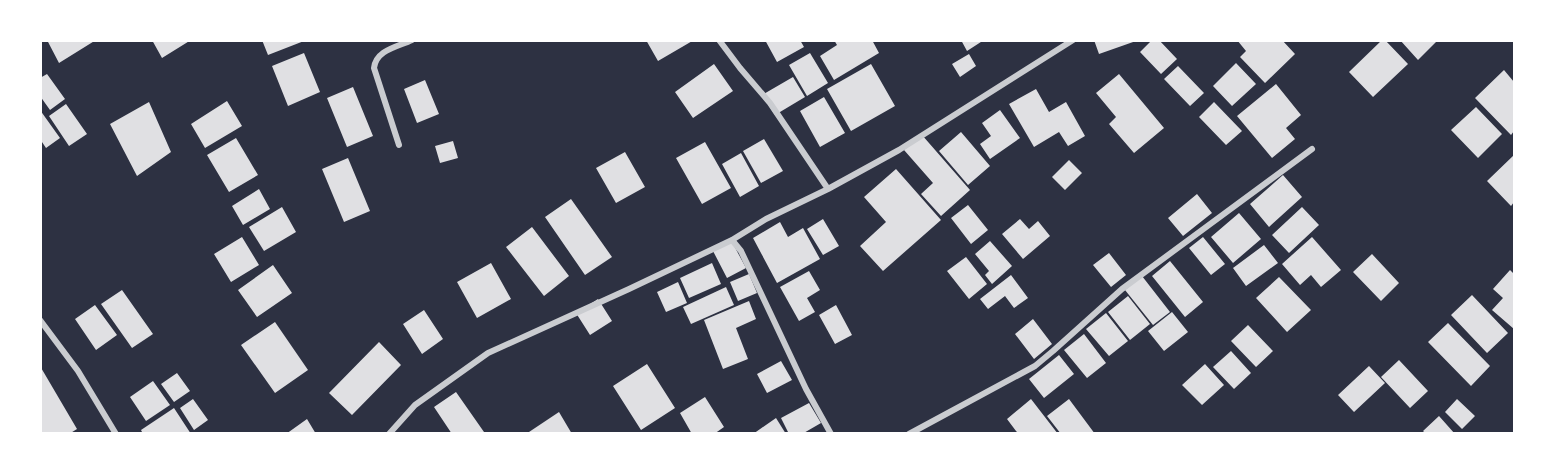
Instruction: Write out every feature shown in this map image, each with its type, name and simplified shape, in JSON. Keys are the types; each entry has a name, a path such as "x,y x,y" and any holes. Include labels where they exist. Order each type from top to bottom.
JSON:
{"street":[{"path":"399,145 374,68 377,57 412,40"},
{"path":"719,40 770,103 828,189"},
{"path":"389,434 415,405 489,353 732,240 766,219 828,189 899,150 1073,40"},
{"path":"909,434 1035,366 1122,289 1312,149"},
{"path":"732,240 741,251 806,389 831,434"},
{"path":"40,320 78,371 116,434"}],"building":[{"path":"47,40 96,40 59,63"},
{"path":"152,40 191,40 162,58"},
{"path":"262,40 304,40 304,41 268,55"},
{"path":"646,40 694,40 658,61"},
{"path":"765,40 800,40 804,47 777,62"},
{"path":"834,40 872,40 879,53 834,80 820,56 837,45"},
{"path":"961,40 984,40 967,51"},
{"path":"1094,40 1136,40 1136,41 1099,54"},
{"path":"1152,40 1159,40 1177,59 1161,74 1140,52"},
{"path":"1237,40 1282,40 1295,54 1265,83 1240,57 1246,51"},
{"path":"1382,40 1385,40 1408,64 1373,97 1349,72"},
{"path":"1400,40 1438,40 1418,60"},
{"path":"304,53 320,92 288,106 272,66"},
{"path":"810,53 828,83 807,96 789,65"},
{"path":"969,54 976,66 960,77 952,64"},
{"path":"1236,63 1256,84 1232,106 1213,86"},
{"path":"714,64 733,91 693,118 675,92"},
{"path":"871,64 895,106 851,131 827,89"},
{"path":"1178,66 1204,93 1190,106 1164,79"},
{"path":"1504,70 1514,82 1514,131 1511,135 1475,98"},
{"path":"47,74 65,99 50,110 40,96 40,78"},
{"path":"1119,74 1164,128 1134,153 1109,124 1116,117 1096,93"},
{"path":"793,77 805,97 775,115 762,95"},
{"path":"425,80 439,114 417,123 404,89"},
{"path":"1276,84 1301,115 1286,128 1295,139 1272,158 1237,116"},
{"path":"353,87 373,136 347,147 327,98"},
{"path":"1036,89 1049,112 1066,102 1085,136 1068,146 1059,132 1034,147 1009,104"},
{"path":"824,97 845,133 820,147 800,111"},
{"path":"227,101 242,126 205,148 191,124"},
{"path":"149,102 171,152 137,176 110,124"},
{"path":"1214,102 1242,131 1226,145 1199,117"},
{"path":"66,104 87,134 69,146 49,116"},
{"path":"1476,107 1502,134 1478,158 1451,130"},
{"path":"40,110 60,138 46,148 40,139"},
{"path":"1000,110 1020,138 990,159 980,144 991,136 982,123"},
{"path":"961,132 990,166 968,185 939,151"},
{"path":"922,135 970,190 941,216 921,194 933,183 904,150"},
{"path":"236,138 258,175 229,192 207,155"},
{"path":"764,139 783,171 761,183 743,151"},
{"path":"453,141 458,158 440,163 435,146"},
{"path":"705,142 731,188 702,204 676,158"},
{"path":"625,152 645,187 616,203 596,168"},
{"path":"741,153 759,186 740,197 722,164"},
{"path":"1514,155 1514,202 1511,206 1487,181"},
{"path":"348,158 370,211 344,222 322,169"},
{"path":"1069,160 1082,173 1065,190 1052,177"},
{"path":"896,169 941,220 883,271 860,246 886,222 864,197"},
{"path":"1283,175 1302,197 1269,227 1250,204"},
{"path":"259,189 270,209 243,225 232,206"},
{"path":"1197,194 1212,213 1183,236 1168,218"},
{"path":"571,199 612,257 585,275 545,217"},
{"path":"968,205 988,230 971,244 951,218"},
{"path":"282,207 296,232 264,251 249,227"},
{"path":"1302,207 1319,225 1289,253 1272,235"},
{"path":"1239,213 1261,239 1233,263 1211,237"},
{"path":"823,219 839,246 823,255 807,229"},
{"path":"1020,219 1029,229 1038,221 1050,236 1023,259 1002,234"},
{"path":"780,222 788,237 803,228 820,259 777,283 753,238"},
{"path":"532,227 569,276 544,296 506,247"},
{"path":"242,237 259,265 231,282 214,254"},
{"path":"1203,237 1225,264 1211,275 1189,248"},
{"path":"1312,237 1341,270 1321,287 1311,275 1300,285 1282,264"},
{"path":"990,241 1012,266 992,284 985,275 989,271 975,254"},
{"path":"732,242 746,268 727,278 713,251"},
{"path":"1264,245 1278,263 1246,286 1233,268"},
{"path":"1109,253 1126,275 1111,287 1093,265"},
{"path":"1372,254 1399,283 1381,301 1353,272"},
{"path":"966,257 987,284 969,299 947,271"},
{"path":"1170,261 1203,302 1185,317 1152,276"},
{"path":"491,263 511,299 477,318 457,282"},
{"path":"712,263 721,284 689,298 680,278"},
{"path":"273,265 292,293 257,317 238,290"},
{"path":"1510,270 1514,274 1514,329 1492,310 1503,298 1493,289"},
{"path":"809,271 820,290 807,298 815,312 799,321 780,287"},
{"path":"749,274 757,293 738,301 730,282"},
{"path":"1011,275 1028,298 1014,308 1005,296 988,309 980,299"},
{"path":"1142,276 1170,312 1153,325 1125,290"},
{"path":"1279,277 1311,310 1287,332 1256,298"},
{"path":"678,282 687,303 666,312 657,292"},
{"path":"726,287 734,305 691,324 683,307"},
{"path":"122,290 153,334 132,348 101,304"},
{"path":"1472,295 1508,333 1487,353 1451,315"},
{"path":"1128,296 1150,324 1130,340 1108,312"},
{"path":"598,299 612,321 590,335 576,313"},
{"path":"749,301 756,319 736,328 748,359 723,369 704,320"},
{"path":"95,305 117,335 96,350 75,319"},
{"path":"836,305 852,335 835,344 819,315"},
{"path":"424,310 443,339 422,354 403,324"},
{"path":"1172,312 1188,332 1164,351 1148,331"},
{"path":"1106,313 1128,341 1109,356 1086,329"},
{"path":"1033,319 1052,344 1034,359 1015,334"},
{"path":"275,322 308,370 275,393 241,345"},
{"path":"1448,323 1490,366 1471,386 1428,342"},
{"path":"1248,325 1273,351 1256,367 1231,341"},
{"path":"1084,334 1106,363 1087,378 1064,350"},
{"path":"379,342 401,365 352,415 329,393"},
{"path":"1231,351 1251,373 1234,389 1213,367"},
{"path":"1059,355 1074,374 1044,398 1029,379"},
{"path":"1399,360 1428,391 1410,408 1381,377"},
{"path":"781,361 792,380 767,393 757,374"},
{"path":"647,364 675,408 641,430 613,386"},
{"path":"1205,364 1224,385 1202,405 1182,385"},
{"path":"40,366 77,429 69,434 40,434"},
{"path":"1369,366 1385,383 1354,412 1338,395"},
{"path":"177,373 190,391 174,402 161,384"},
{"path":"153,381 170,405 146,421 130,397"},
{"path":"456,392 484,432 482,434 452,434 434,407"},
{"path":"705,397 724,427 714,434 692,434 680,413"},
{"path":"193,399 208,420 194,430 180,408"},
{"path":"1031,399 1058,434 1019,434 1016,431 1007,419"},
{"path":"1069,399 1095,434 1061,434 1047,416"},
{"path":"1457,399 1475,416 1462,429 1445,412"},
{"path":"809,403 821,423 802,434 789,434 781,418"},
{"path":"174,408 191,434 143,434 141,430"},
{"path":"559,412 572,434 526,434"},
{"path":"1439,416 1455,434 1426,434 1423,431"},
{"path":"776,418 786,434 753,434"},
{"path":"307,419 316,434 286,434"}]}
